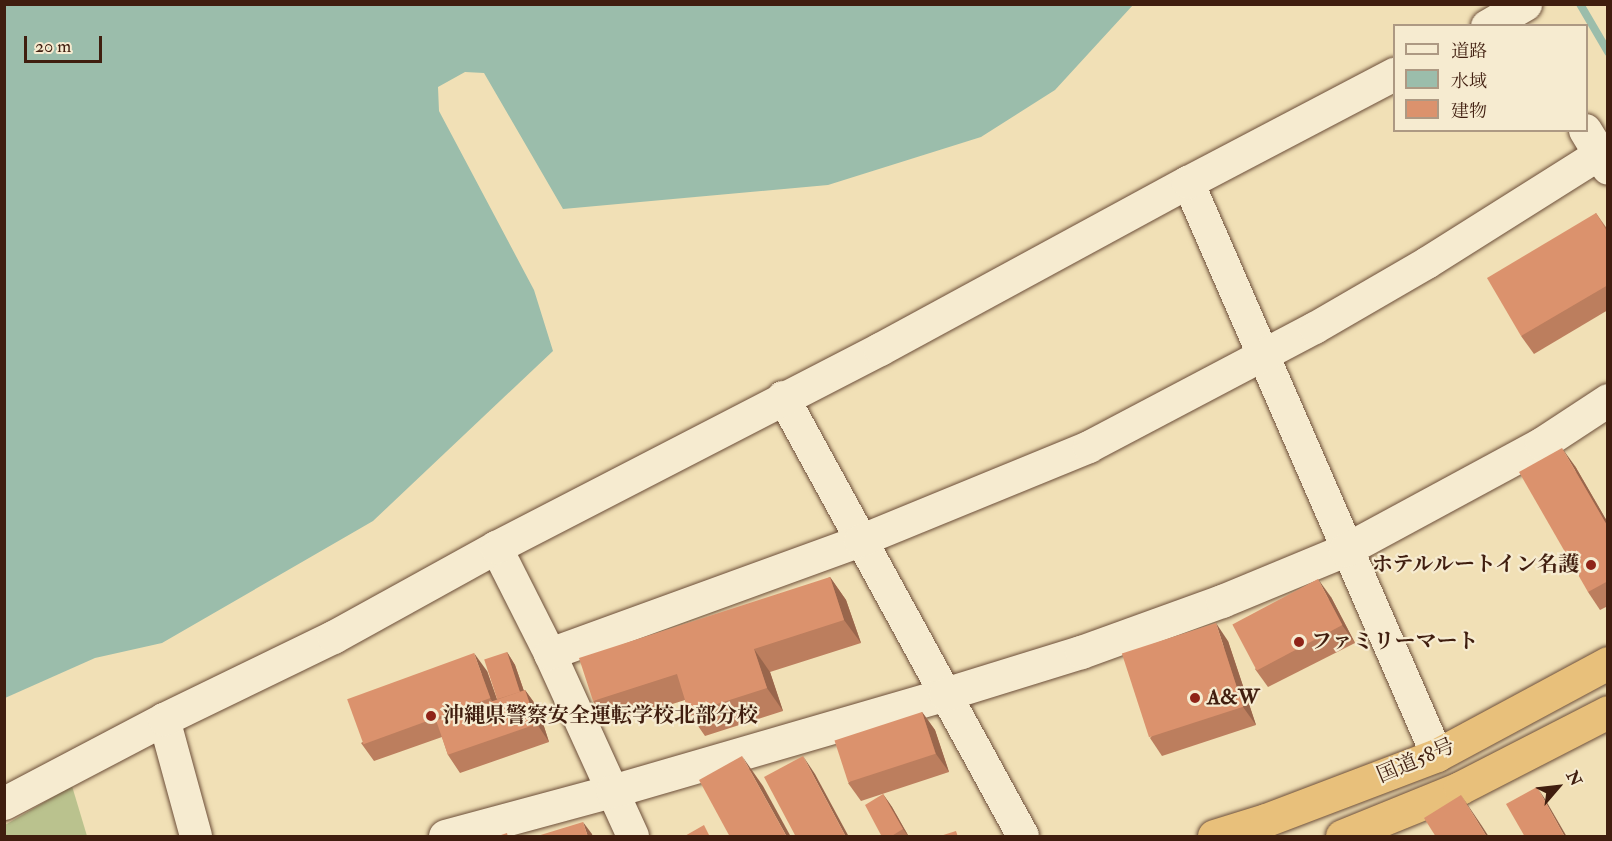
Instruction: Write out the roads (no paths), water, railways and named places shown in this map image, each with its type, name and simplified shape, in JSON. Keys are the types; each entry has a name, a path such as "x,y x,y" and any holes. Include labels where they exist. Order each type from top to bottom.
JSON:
{"highway":[{"name":"国道58号","path":"1214,837 1266,820 1437,755 1608,663"},
{"name":"国道58号","path":"1342,837 1460,788 1608,712"},
{"path":"1389,837 1418,822 1460,788"}],"street":[{"path":"4,803 164,719 333,637 496,547 783,397 880,350 1188,182 1393,75"},
{"path":"550,654 860,541 1089,447 1265,357 1427,263 1597,151"},
{"path":"1188,182 1437,755"},
{"path":"783,397 1023,837"},
{"path":"445,837 945,694 1081,652 1200,609 1346,550 1541,444 1608,400"},
{"path":"496,547 550,654 633,837"},
{"path":"164,719 196,837"}],"water":[{"path":"5,4 1133,5 1055,90 981,137 828,185 563,209 484,73 465,72 438,87 439,111 534,290 553,351 373,521 162,643 95,658 5,698"}],"waterway":[{"path":"1580,4 1608,52"}],"place":[{"name":"ホテルルートイン名護","path":"1591,565"},
{"name":"ファミリーマート","path":"1299,642"},
{"name":"A&W","path":"1195,698"},
{"name":"沖縄県警察安全運転学校北部分校","path":"431,716"}]}
